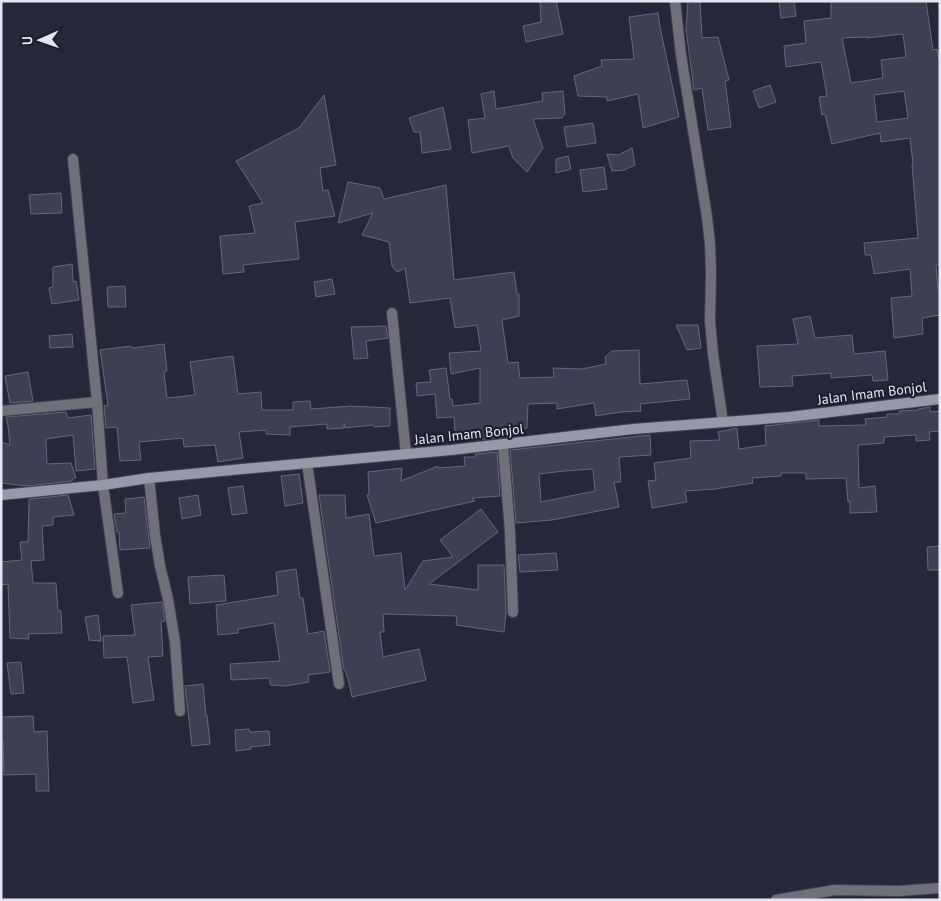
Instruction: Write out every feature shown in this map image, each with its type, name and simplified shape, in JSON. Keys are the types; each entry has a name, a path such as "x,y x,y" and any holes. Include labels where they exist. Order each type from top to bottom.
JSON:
{"main road":[{"name":"Jalan Imam Bonjol","path":"1,495 103,485 149,478 406,454 633,429 789,417 940,399"}],"street":[{"path":"675,1 681,55 707,218 711,272 710,321 713,354 724,422"},
{"path":"73,159 97,402 103,485 118,593"},
{"path":"392,313 406,454"},
{"path":"1,410 97,402"},
{"path":"503,444 510,532 513,612"},
{"path":"307,463 339,684"},
{"path":"149,478 154,535 175,642 180,712"},
{"path":"776,900 835,890 899,891 940,888"}],"building":[{"path":"540,1 556,1 563,34 526,42 523,26 541,22"},
{"path":"688,1 700,1 702,38 718,37 729,80 725,81 731,127 708,130 702,88 694,90 686,29"},
{"path":"779,1 794,1 796,16 781,18"},
{"path":"831,1 926,1 933,50 937,49 940,64 940,265 936,265 938,290 940,289 940,315 922,318 923,334 894,338 891,298 912,296 910,269 874,274 871,255 865,255 864,243 918,238 910,138 881,142 880,133 832,144 825,114 822,115 819,97 827,96 821,62 786,67 784,46 806,43 804,21 831,18","holes":["903,34 906,57 881,60 883,78 851,83 842,38 867,38","904,91 908,118 877,122 874,95"]},
{"path":"658,13 679,117 643,128 638,94 607,101 607,97 578,96 574,76 602,66 601,60 634,59 629,17"},
{"path":"770,85 776,102 759,108 753,91"},
{"path":"494,91 496,109 543,101 542,93 563,91 565,114 562,118 533,119 543,148 527,172 513,158 509,146 472,153 468,120 485,118 481,94"},
{"path":"324,95 336,165 320,168 323,191 328,190 335,216 295,222 299,259 243,265 244,272 223,274 220,236 255,233 249,206 263,203 236,161 299,128"},
{"path":"443,107 451,149 422,153 420,132 414,132 409,118"},
{"path":"593,123 596,143 567,147 564,127"},
{"path":"632,148 635,165 624,170 612,171 607,154 619,155"},
{"path":"568,156 571,169 556,173 556,159"},
{"path":"604,167 607,189 583,192 580,170"},
{"path":"348,182 380,188 384,199 446,185 454,280 514,272 517,294 519,294 519,316 502,320 508,363 518,362 520,378 554,377 553,368 582,369 606,364 605,357 612,351 639,350 640,384 687,380 690,399 640,404 641,411 596,416 594,403 557,409 557,403 528,404 527,428 511,431 512,436 475,440 474,430 455,432 454,417 437,418 435,394 417,396 416,383 431,382 429,370 446,368 450,399 452,399 453,406 480,403 480,368 451,374 449,353 481,351 477,325 455,328 450,298 410,303 405,268 397,272 392,266 389,242 362,235 373,213 338,223"},
{"path":"61,193 62,213 31,214 29,195"},
{"path":"72,264 73,282 76,281 79,300 52,304 49,288 53,287 53,267"},
{"path":"332,279 335,294 316,297 314,282"},
{"path":"125,286 126,307 108,307 107,287"},
{"path":"810,316 815,338 852,335 854,354 885,351 888,380 873,381 872,375 831,378 831,373 792,376 793,386 760,387 757,346 798,344 793,319"},
{"path":"676,325 698,325 701,348 687,350"},
{"path":"386,326 388,338 366,341 368,358 354,359 351,327"},
{"path":"72,334 73,347 50,348 49,336"},
{"path":"164,344 167,371 164,372 167,398 195,395 190,362 233,356 238,394 261,392 262,410 293,410 293,402 310,401 311,409 351,406 390,408 390,426 374,427 373,425 345,428 344,423 344,428 327,429 327,424 290,427 290,435 266,434 266,430 239,432 243,458 218,462 215,445 184,447 183,438 139,442 141,460 120,461 117,427 106,428 104,406 108,405 100,350"},
{"path":"28,372 33,401 10,403 5,376"},
{"path":"930,407 930,412 940,411 940,431 929,432 930,440 916,441 916,435 884,437 884,443 858,445 859,488 875,486 877,512 850,513 846,478 806,479 806,473 781,473 781,476 752,478 753,483 715,489 685,491 687,502 652,508 648,481 656,480 654,463 691,458 690,441 720,440 718,432 737,428 739,449 766,445 765,426 819,420 819,426 866,425 865,419 887,417 887,414 899,414 899,411"},
{"path":"66,412 68,418 91,415 95,469 76,471 73,435 46,439 47,464 71,463 76,478 73,478 72,481 27,486 1,483 1,442 10,445 6,417"},
{"path":"650,435 651,455 619,458 621,482 614,482 619,507 552,520 516,523 510,450","holes":["593,469 595,491 541,502 539,474"]},
{"path":"497,452 500,496 472,498 475,501 376,523 367,495 369,494 368,472 402,468 401,481 438,466 438,468 465,466 464,457 476,457 475,454"},
{"path":"299,474 303,503 285,506 281,476"},
{"path":"243,486 247,513 232,515 228,488"},
{"path":"68,495 74,515 53,517 53,525 42,526 44,560 31,561 33,583 56,583 58,611 61,611 62,633 28,634 29,639 10,638 8,584 1,585 1,562 22,560 20,542 28,542 29,499"},
{"path":"198,495 201,515 182,519 179,498"},
{"path":"319,495 345,495 346,518 369,514 374,556 401,553 405,590 423,561 453,557 440,540 481,509 498,532 429,584 478,590 478,565 504,565 506,613 504,632 456,625 457,616 383,614 384,632 380,632 383,657 419,649 426,680 352,697 344,670"},
{"path":"144,497 150,548 120,550 119,532 117,532 114,514 126,513 125,499"},
{"path":"940,546 940,570 928,570 927,547"},
{"path":"556,553 558,570 520,572 518,555"},
{"path":"296,569 300,598 303,598 308,634 324,631 330,672 308,675 309,682 286,686 270,685 270,678 231,680 230,664 280,661 274,623 238,629 238,633 218,635 216,605 278,595 276,572"},
{"path":"224,575 226,601 190,604 188,577"},
{"path":"162,602 165,621 161,622 163,656 148,657 154,700 133,703 127,657 104,658 103,636 135,635 131,605"},
{"path":"98,615 101,641 89,640 85,617"},
{"path":"21,662 24,693 11,694 7,663"},
{"path":"203,684 210,744 192,746 185,686"},
{"path":"33,716 34,732 47,731 49,791 36,791 36,774 4,775 1,717"},
{"path":"249,729 250,732 269,731 270,745 236,751 235,730"}]}
